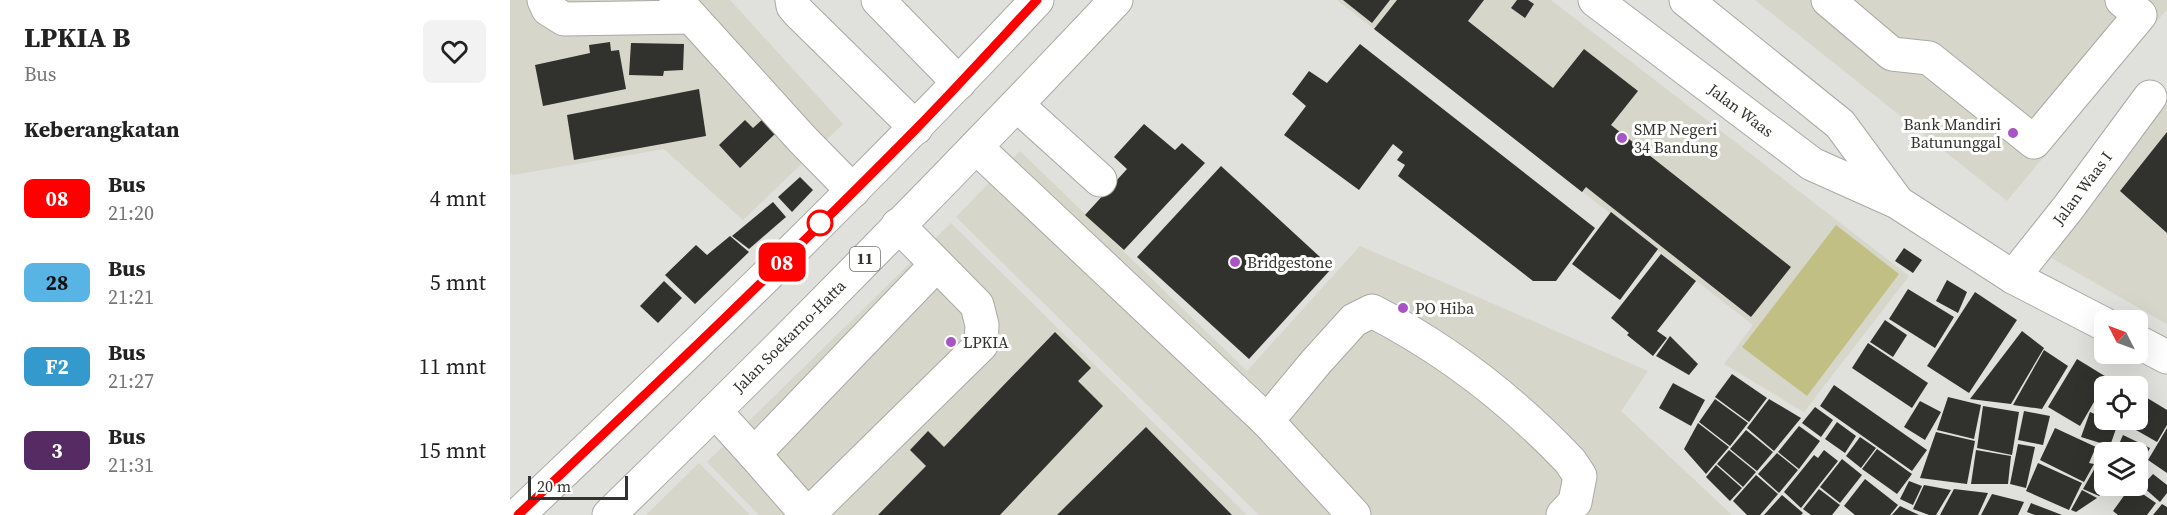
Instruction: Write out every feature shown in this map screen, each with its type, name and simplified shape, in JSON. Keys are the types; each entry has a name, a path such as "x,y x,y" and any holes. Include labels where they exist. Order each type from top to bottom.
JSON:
{"main road":[{"path":"544,0 549,9 564,19 683,9 853,191"},
{"path":"792,0 793,6 799,13 916,128"},
{"path":"878,0 959,83"},
{"path":"518,515 688,354 853,191 1037,0"},
{"name":"Jalan Soekarno-Hatta","path":"609,515 976,147 1116,0"},
{"name":"Jalan Waas","path":"1595,0 1812,164 1898,202 2013,277 2094,319"},
{"name":"Jalan Waas","path":"1686,0 1840,124 1898,202"},
{"path":"1828,0 1892,54 1929,58 2034,142 2140,15 2122,0"},
{"name":"Jalan Waas I","path":"2013,277 2068,208 2150,97"},
{"path":"1017,105 1100,180"},
{"path":"976,147 1267,421 1354,515"},
{"path":"715,411 803,510 815,508 981,345 982,325 976,305 898,225"},
{"path":"754,454 936,265"},
{"path":"1267,421 1354,320 1372,311 1402,327 1485,382 1570,461 1580,476 1575,502 1563,515"},
{"path":"2148,347 2167,357"}],"shaded area":[{"path":"510,0 730,0 843,124 743,220 664,149 513,175 510,172"},
{"name":"SMP Negeri 34 Bandung","path":"1337,0 1551,0 1909,276 1804,412 1724,364 1753,325"},
{"name":"Bank Mandiri Batununggal","path":"1755,0 2167,0 2167,9 2007,201"},
{"path":"2167,93 2167,324 2148,313 2148,310 2143,310 2050,257"},
{"name":"PO Hiba","path":"1020,151 1247,371 1360,246 1648,371 1621,411 1732,515 1259,515 956,217"},
{"name":"LPKIA","path":"951,223 1247,515 759,515 707,462"},
{"path":"1836,225 1899,274 1807,396 1742,347"},
{"path":"699,463 750,515 646,515"}],"building":[{"path":"1343,0 1390,0 1372,23"},
{"path":"1397,0 1484,0 1468,21 1553,88 1584,49 1638,91 1611,125 1791,267 1751,317 1586,187 1582,192 1374,29"},
{"path":"1517,0 1528,0 1534,4 1525,18 1511,8"},
{"path":"610,42 611,51 619,50 626,89 543,106 535,65 590,53 589,45"},
{"path":"631,43 684,44 683,70 664,71 663,76 629,75"},
{"path":"1360,44 1595,228 1556,281 1533,281 1398,176 1405,165 1397,160 1403,152 1393,144 1359,190 1284,135 1306,106 1292,94 1309,71 1327,83"},
{"path":"699,89 706,136 574,160 567,115"},
{"path":"764,118 777,132 740,168 719,145 745,120 753,128"},
{"path":"1144,124 1175,150 1182,143 1205,163 1124,250 1085,215 1127,169 1114,157"},
{"path":"2167,132 2167,233 2120,191"},
{"name":"Bridgestone","path":"1221,166 1332,268 1249,359 1137,257"},
{"path":"800,177 813,190 792,212 778,197"},
{"path":"773,202 786,217 749,249 732,236"},
{"path":"1611,212 1658,249 1620,300 1572,264"},
{"path":"730,236 749,252 695,304 665,275 696,245 707,255"},
{"path":"1904,248 1922,260 1913,273 1895,261"},
{"path":"1661,254 1696,281 1657,331 1667,338 1653,356 1627,335 1629,333 1611,318"},
{"path":"1947,280 1967,292 1958,313 1936,301"},
{"path":"664,281 682,298 658,323 640,306"},
{"path":"1908,289 1954,317 1935,348 1889,319"},
{"path":"1975,292 2017,320 1969,393 1927,366"},
{"path":"1885,320 1907,335 1893,357 1870,342"},
{"path":"2022,331 2044,348 2011,404 1970,399"},
{"path":"1055,332 1091,368 1078,381 1103,406 1000,515 878,515 926,466 910,450 928,431 944,447"},
{"path":"1670,336 1698,364 1689,375 1656,356"},
{"path":"1868,343 1928,383 1912,408 1852,368"},
{"path":"2044,350 2068,366 2042,409 2013,405"},
{"path":"2077,359 2105,376 2094,376 2094,402 2080,426 2048,407"},
{"path":"1732,374 1767,398 1749,422 1715,397"},
{"path":"1673,383 1705,400 1691,426 1659,408"},
{"path":"1834,385 1927,450 1912,471 1820,406"},
{"path":"1948,397 1981,405 1974,439 1937,430"},
{"path":"2148,398 2167,410 2167,425 2157,442 2136,430 2148,430"},
{"path":"1715,399 1748,423 1730,446 1699,422"},
{"path":"1769,399 1801,418 1774,451 1747,428"},
{"path":"1920,401 1941,412 1925,440 1904,427"},
{"path":"1983,406 2019,412 2012,455 1977,448"},
{"path":"1815,407 1833,420 1821,437 1802,423"},
{"path":"2024,411 2050,416 2043,445 2018,440"},
{"path":"2090,412 2094,414 2094,430 2116,430 2111,442 2097,442 2081,437"},
{"path":"1837,422 1856,436 1845,453 1825,439"},
{"path":"1698,423 1729,447 1706,474 1684,449"},
{"path":"1799,426 1820,441 1799,469 1778,452"},
{"path":"1146,427 1232,515 1057,515"},
{"path":"2055,428 2094,446 2089,463 2094,464 2084,482 2040,460"},
{"path":"2167,428 2167,473 2148,460"},
{"path":"1746,430 1773,452 1757,471 1730,449"},
{"path":"1936,432 1975,441 1967,484 1920,478"},
{"path":"2123,435 2138,442 2120,442"},
{"path":"1860,437 1876,448 1861,468 1846,456"},
{"path":"2018,444 2035,447 2026,488 2010,484"},
{"path":"1877,449 1912,474 1897,494 1862,469"},
{"path":"1729,450 1756,472 1743,487 1717,464"},
{"path":"1824,450 1838,461 1801,508 1784,492 1814,455 1818,458"},
{"path":"1976,450 2011,456 2008,484 1971,484"},
{"path":"1777,453 1798,470 1779,493 1758,474"},
{"path":"1842,459 1862,475 1840,503 1820,487"},
{"path":"2038,463 2082,483 2069,510 2026,491"},
{"path":"1716,465 1742,488 1730,501 1706,477"},
{"path":"2094,470 2094,494 2083,489"},
{"path":"2153,474 2167,485 2167,493 2160,502 2148,491 2148,479"},
{"path":"1756,475 1778,494 1760,515 1747,515 1733,501"},
{"path":"1865,479 1898,505 1890,515 1855,515 1844,506"},
{"path":"1909,481 1922,486 1913,505 1900,499"},
{"path":"1924,485 1951,490 1936,515 1913,509"},
{"path":"1819,489 1840,505 1832,515 1811,515 1803,509"},
{"path":"1954,489 1988,493 1978,515 1940,515"},
{"path":"2082,490 2097,498 2076,512 2071,510"},
{"path":"1992,494 2024,502 2018,515 1981,515"},
{"path":"1782,495 1803,513 1801,515 1764,515"},
{"path":"2124,496 2146,496 2156,503 2147,515 2118,515 2113,511"},
{"path":"2031,503 2062,515 2035,515 2027,512"},
{"path":"2162,504 2167,507 2167,515 2153,515"},
{"path":"1900,506 1919,515 1892,515"}],"bus line":[{"name":"08","path":"518,515 688,354 829,215 916,128 1037,0"}],"place":[{"name":"Bank Mandiri Batununggal","path":"2013,133"},
{"name":"SMP Negeri 34 Bandung","path":"1622,138"},
{"name":"Bridgestone","path":"1235,262"},
{"name":"PO Hiba","path":"1403,308"},
{"name":"LPKIA","path":"951,342"}]}
